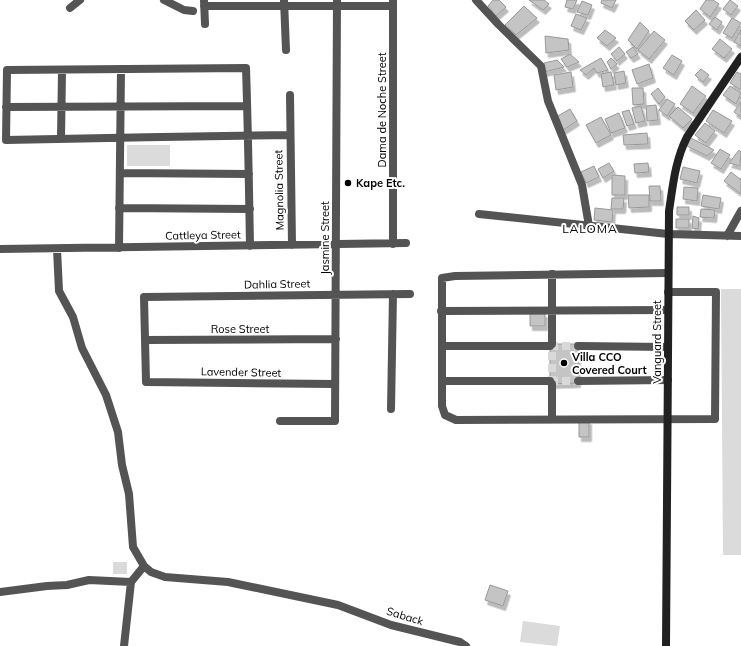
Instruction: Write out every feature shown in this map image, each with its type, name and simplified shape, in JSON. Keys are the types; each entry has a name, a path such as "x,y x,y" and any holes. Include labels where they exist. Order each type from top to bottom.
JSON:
{"street":[{"path":"70,8 80,0"},
{"path":"164,0 184,10 194,11"},
{"path":"476,0 541,66 548,101 582,185 589,226"},
{"path":"205,24 204,3 393,3"},
{"path":"284,3 286,50"},
{"name":"Jasmine Street","path":"280,421 335,421 337,3"},
{"name":"Dama de Noche Street","path":"393,3 393,244"},
{"name":"Vanguard Street","path":"666,646 668,234 672,187 680,151 687,137 741,58"},
{"path":"250,246 250,209 248,135 248,106 246,68 7,70 6,140 120,138 248,135 289,134"},
{"path":"119,248 122,69"},
{"path":"61,139 62,70"},
{"name":"Magnolia Street","path":"290,95 289,134 292,245"},
{"path":"6,107 248,106"},
{"path":"120,173 249,174"},
{"path":"119,208 250,209"},
{"path":"727,236 741,211"},
{"path":"478,214 668,234 741,236"},
{"name":"Cattleya Street","path":"0,249 406,244"},
{"path":"57,249 59,292 73,317 82,348 106,395 118,432 122,465 129,494 133,547 144,566 131,582 124,646"},
{"path":"668,273 446,276 441,282 443,381 442,406 446,415 456,420 716,418 716,292 668,292"},
{"path":"442,346 551,345 552,274"},
{"path":"391,409 393,294"},
{"name":"Dahlia Street","path":"145,340 144,297 410,294"},
{"path":"441,311 668,310"},
{"name":"Rose Street","path":"145,340 336,339"},
{"name":"Lavender Street","path":"145,340 146,382 335,384"},
{"path":"578,346 668,347"},
{"path":"578,381 668,380"},
{"path":"443,381 551,382 552,419"},
{"name":"Saback","path":"144,566 151,572 165,577 228,582 338,605 391,625 460,642 466,646"},
{"path":"0,592 67,585 89,580 131,582"}],"shaded area":[{"path":"127,145 170,145 170,166 127,166"},
{"path":"721,289 741,289 741,555 723,555"},
{"path":"113,562 127,562 127,574 113,574"},
{"path":"523,621 560,626 557,646 520,642"}],"building":[{"path":"493,0 499,0 506,7 496,16 488,6"},
{"path":"529,0 544,0 549,4 543,10"},
{"path":"567,0 577,0 573,9 565,7"},
{"path":"602,0 616,0 612,8 601,3"},
{"path":"706,0 713,0 719,4 710,17 700,9"},
{"path":"730,0 738,6 731,15 723,9"},
{"path":"582,1 592,5 588,15 577,12"},
{"path":"524,6 537,18 516,35 505,25"},
{"path":"696,10 705,20 694,30 685,21"},
{"path":"576,14 587,18 581,30 571,26"},
{"path":"715,17 722,22 717,30 709,24"},
{"path":"732,18 741,23 732,38 723,33"},
{"path":"640,22 649,31 637,49 628,40"},
{"path":"605,30 616,38 607,46 597,38"},
{"path":"741,30 741,46 734,42"},
{"path":"654,31 665,40 649,59 638,50"},
{"path":"545,36 568,39 569,50 546,53"},
{"path":"720,39 732,49 724,58 712,49"},
{"path":"619,47 625,54 617,61 611,54"},
{"path":"633,47 638,54 631,58 626,52"},
{"path":"570,54 579,62 567,67 561,59"},
{"path":"672,55 682,61 674,75 663,68"},
{"path":"601,58 608,70 597,73 594,68 586,75 580,70"},
{"path":"611,58 617,64 611,69 607,62"},
{"path":"557,60 564,67 544,72 544,63"},
{"path":"649,64 653,78 637,84 632,70"},
{"path":"701,69 709,75 703,82 695,75"},
{"path":"624,71 626,83 616,85 614,73"},
{"path":"571,72 573,87 556,90 554,75"},
{"path":"611,72 614,85 603,87 601,74"},
{"path":"737,72 741,74 741,90 730,83"},
{"path":"692,86 706,96 693,113 680,104"},
{"path":"730,86 741,93 736,104 723,95"},
{"path":"632,88 643,88 644,104 633,105"},
{"path":"658,88 665,97 659,104 651,94"},
{"path":"667,99 675,104 667,116 659,110"},
{"path":"741,103 741,117 734,112"},
{"path":"656,105 658,120 647,121 646,106"},
{"path":"641,106 645,121 636,123 632,108"},
{"path":"678,107 692,119 683,128 669,116"},
{"path":"570,109 577,121 563,130 556,117"},
{"path":"629,110 634,124 627,126 622,112"},
{"path":"713,110 732,121 724,133 706,121"},
{"path":"619,113 625,128 611,133 605,119"},
{"path":"601,117 611,135 596,143 586,125"},
{"path":"705,123 715,131 706,143 695,135"},
{"path":"647,133 648,144 624,145 623,135"},
{"path":"691,138 714,150 707,156 687,146"},
{"path":"720,149 730,155 721,169 711,163"},
{"path":"739,150 741,152 740,166 729,163"},
{"path":"609,163 614,171 603,178 598,169"},
{"path":"648,163 649,172 635,173 634,164"},
{"path":"594,166 599,177 586,183 581,172"},
{"path":"683,167 700,171 697,183 680,179"},
{"path":"731,172 740,179 741,178 741,194 724,181"},
{"path":"612,175 625,176 625,195 612,195"},
{"path":"649,186 660,186 661,201 650,201"},
{"path":"684,187 698,188 697,201 683,199"},
{"path":"628,195 649,195 649,207 629,208"},
{"path":"703,195 721,198 719,209 701,206"},
{"path":"612,198 624,198 623,209 611,209"},
{"path":"677,207 689,207 689,215 677,215"},
{"path":"595,208 613,210 612,222 594,220"},
{"path":"701,209 715,210 714,218 700,217"},
{"path":"693,216 699,218 698,229 692,228"},
{"path":"676,219 689,219 689,228 676,228"},
{"path":"530,313 545,313 545,326 530,326"},
{"name":"Villa CCO Covered Court","path":"550,344 578,344 578,383 550,384"},
{"path":"579,420 589,420 589,437 579,437"},
{"path":"490,585 508,591 503,606 485,600"}],"tunnel":[{"path":"552,344 552,384"},
{"path":"550,346 578,346"},
{"path":"550,381 578,381"}],"place":[{"name":"Kape Etc.","path":"348,183"},
{"name":"Villa CCO Covered Court","path":"564,363"}],"district":[{"name":"LALOMA","path":"590,229"}]}
